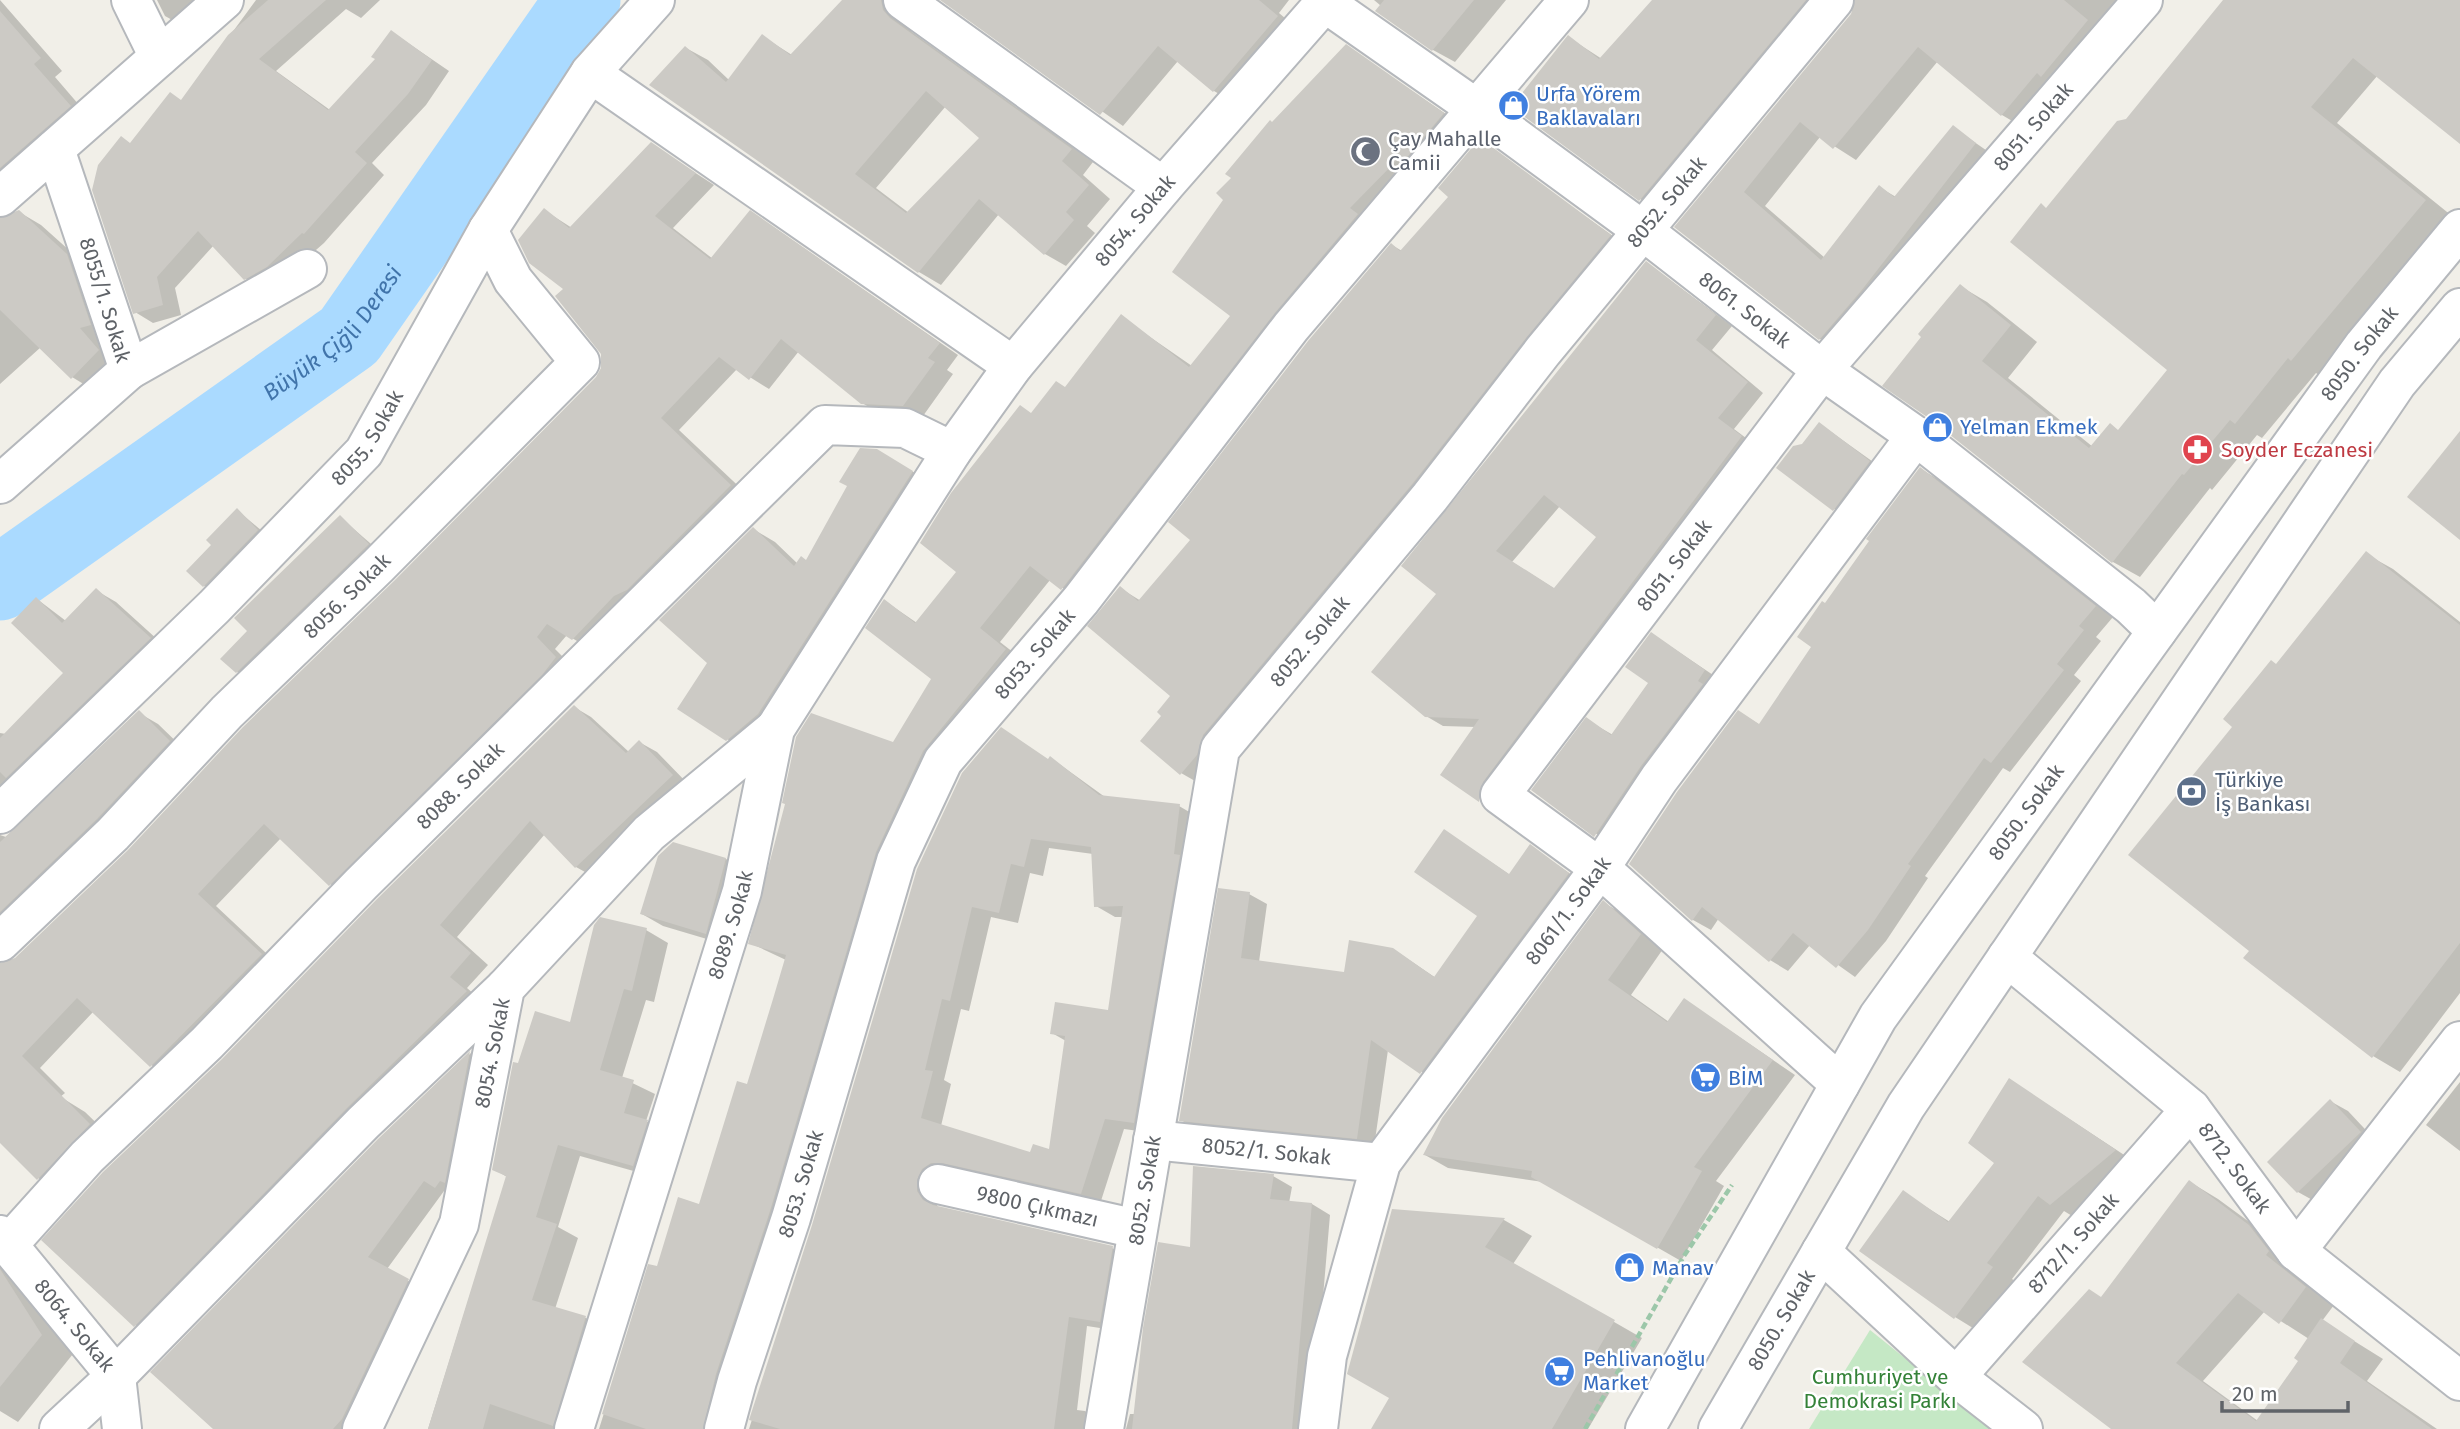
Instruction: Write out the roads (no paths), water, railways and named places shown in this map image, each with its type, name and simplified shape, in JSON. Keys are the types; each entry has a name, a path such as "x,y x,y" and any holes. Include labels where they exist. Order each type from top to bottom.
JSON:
{"street":[{"path":"131,0 159,57"},
{"path":"0,197 224,0"},
{"name":"8055. Sokak","path":"0,814 214,607 364,452 488,230 590,73 654,0"},
{"path":"903,0 1163,187"},
{"name":"8053. Sokak","path":"724,1429 825,1105 897,861 943,761 1081,600 1291,327 1569,0"},
{"name":"8052. Sokak","path":"1104,1429 1220,749 1430,497 1543,351 1642,230 1834,0"},
{"name":"8051. Sokak","path":"1840,1083 1600,868 1500,795 1822,370 2143,0"},
{"name":"8054. Sokak","path":"952,451 1013,366 1324,1"},
{"name":"8061. Sokak","path":"1324,1 1478,109 1642,230 1822,370 1916,436 2131,606 2157,631"},
{"path":"590,73 1013,366"},
{"name":"8055/1. Sokak","path":"0,484 129,370 55,149"},
{"name":"8050. Sokak","path":"1645,1429 1878,1017 2364,345 2460,229"},
{"name":"8056. Sokak","path":"0,942 113,834 227,712 378,566 580,362 513,280 488,230"},
{"path":"129,370 307,269"},
{"name":"8050. Sokak","path":"1718,1429 1906,1106 2397,383 2460,308"},
{"name":"8088. Sokak","path":"3,1241 206,1043 371,875 825,425 905,428 952,451"},
{"name":"8061/1. Sokak","path":"1318,1429 1327,1356 1381,1163 1600,868 1659,779 1916,436"},
{"name":"8089. Sokak","path":"574,1429 742,891 775,729 952,451"},
{"name":"8054. Sokak","path":"362,1429 459,1224 505,988 649,833 775,729"},
{"name":"8712. Sokak","path":"2007,957 2191,1109 2296,1251 2460,1381"},
{"path":"59,1429 116,1377 363,1123 505,988"},
{"path":"2296,1251 2460,1041"},
{"name":"8712/1. Sokak","path":"1956,1377 2191,1109"},
{"name":"8052/1. Sokak","path":"1153,1140 1381,1163"},
{"name":"9800 Çıkmazı","path":"938,1184 1137,1229"},
{"name":"8064. Sokak","path":"3,1241 116,1377 122,1429"},
{"path":"1821,1252 1956,1377 2023,1429"}],"waterway":[{"name":"Büyük Çiğli Deresi","path":"0,583 349,336 583,0"}],"place":[{"name":"Urfa Yörem Baklavaları","path":"1513,106"},
{"name":"Çay Mahalle Camii","path":"1365,151"},
{"name":"Yelman Ekmek","path":"1937,427"},
{"name":"Soyder Eczanesi","path":"2198,450"},
{"name":"Türkiye İş Bankası","path":"2192,792"},
{"name":"BİM","path":"1705,1078"},
{"name":"Manav","path":"1629,1268"},
{"name":"Pehlivanoğlu Market","path":"1560,1371"}],"park label":[{"name":"Cumhuriyet ve Demokrasi Parkı","path":"1880,1389"}]}
